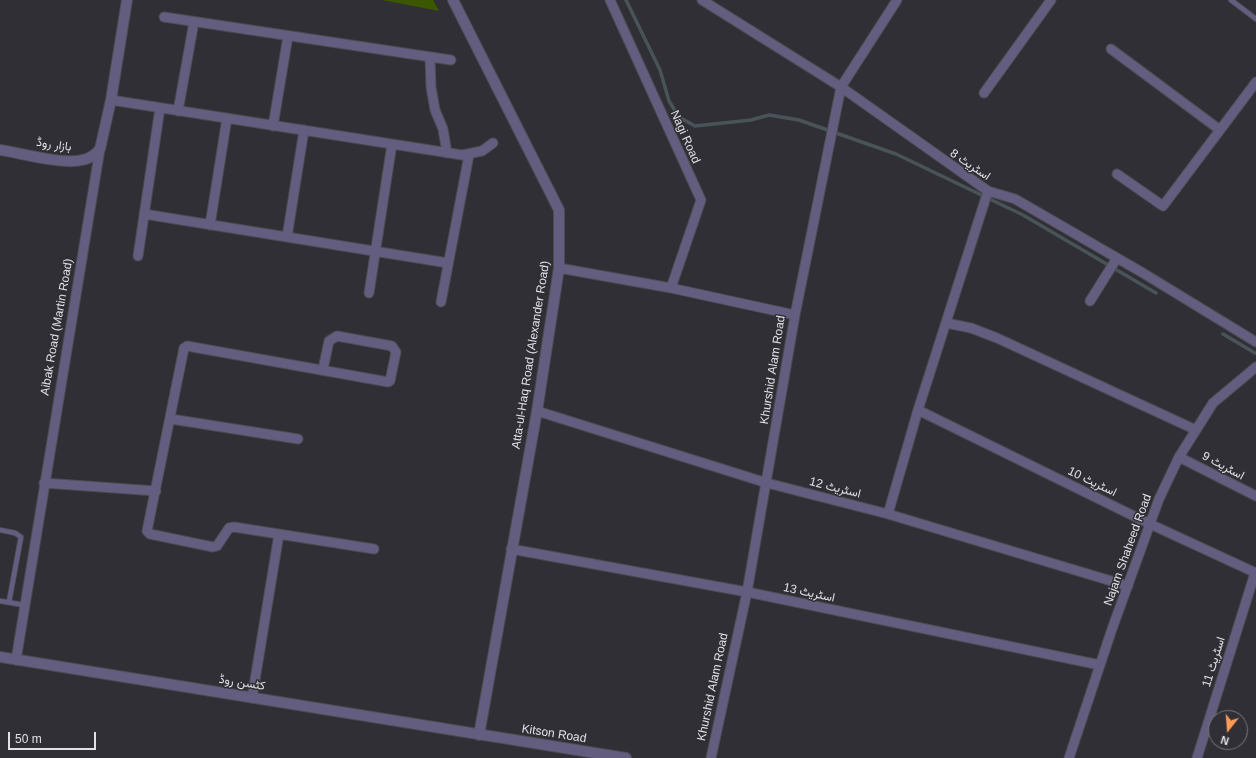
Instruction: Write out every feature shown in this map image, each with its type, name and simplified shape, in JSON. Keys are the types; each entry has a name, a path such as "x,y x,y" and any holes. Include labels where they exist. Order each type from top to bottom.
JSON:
{"street":[{"name":"Aibak Road (Martin Road)","path":"16,660 100,149 111,100 127,0"},
{"name":"Atta-ul-Haq Road (Alexander Road)","path":"453,0 559,210 559,268 537,411 511,549 479,735"},
{"name":"Nagi Road","path":"610,0 701,200 671,288"},
{"name":"اسٹریٹ 8","path":"702,0 841,87 987,193 1015,199 1256,342"},
{"name":"Khurshid Alam Road","path":"711,758 747,592 795,315 841,87 897,0"},
{"path":"984,93 1051,0"},
{"path":"164,17 451,60"},
{"path":"178,111 194,22"},
{"path":"273,126 288,36"},
{"path":"1111,49 1220,130"},
{"path":"430,58 431,87 435,110 444,129 447,153"},
{"path":"1116,174 1163,206 1256,82"},
{"path":"111,100 447,153 469,155 482,151 493,143"},
{"path":"138,256 160,108"},
{"path":"210,225 227,118"},
{"path":"287,237 304,130"},
{"path":"369,293 392,144"},
{"name":"بازار روڈ","path":"0,150 67,161 80,161 95,155 100,149"},
{"path":"441,302 469,155"},
{"path":"888,514 918,410 987,193"},
{"path":"144,214 448,263"},
{"path":"1090,301 1116,260"},
{"path":"559,268 671,288 795,315"},
{"path":"946,323 970,328 997,338 1196,430"},
{"path":"323,370 329,341 337,336 392,346 396,352 390,381 388,382 187,346 184,348 171,419 147,531 150,534 213,547 217,546 229,528 279,534 374,549"},
{"name":"Najam Shaheed Road","path":"1069,758 1158,499 1179,456 1213,404 1253,370"},
{"name":"اسٹریٹ 10","path":"918,410 1150,524 1255,573"},
{"name":"اسٹریٹ 12","path":"537,411 767,483 888,514 1128,586"},
{"path":"171,419 298,439"},
{"name":"اسٹریٹ 9","path":"1179,456 1256,496"},
{"path":"44,483 156,491"},
{"path":"252,698 279,534"},
{"name":"اسٹریٹ 13","path":"511,549 747,592 1100,665"},
{"name":"اسٹریٹ 11","path":"1196,758 1255,573"},
{"name":"کٹسن روڈ","path":"0,657 479,735"},
{"name":"Kitson Road","path":"479,735 626,758"}],"lane":[{"path":"1231,0 1256,19"},
{"path":"0,530 15,533 20,537 9,602"},
{"path":"0,601 24,606"}],"green space":[{"path":"382,0 433,0 439,11"}],"waterway":[{"path":"626,0 660,70 669,101 679,117 695,126 751,120 769,115 799,120 896,154 1023,215 1156,293"},
{"path":"1223,334 1255,353"}]}
